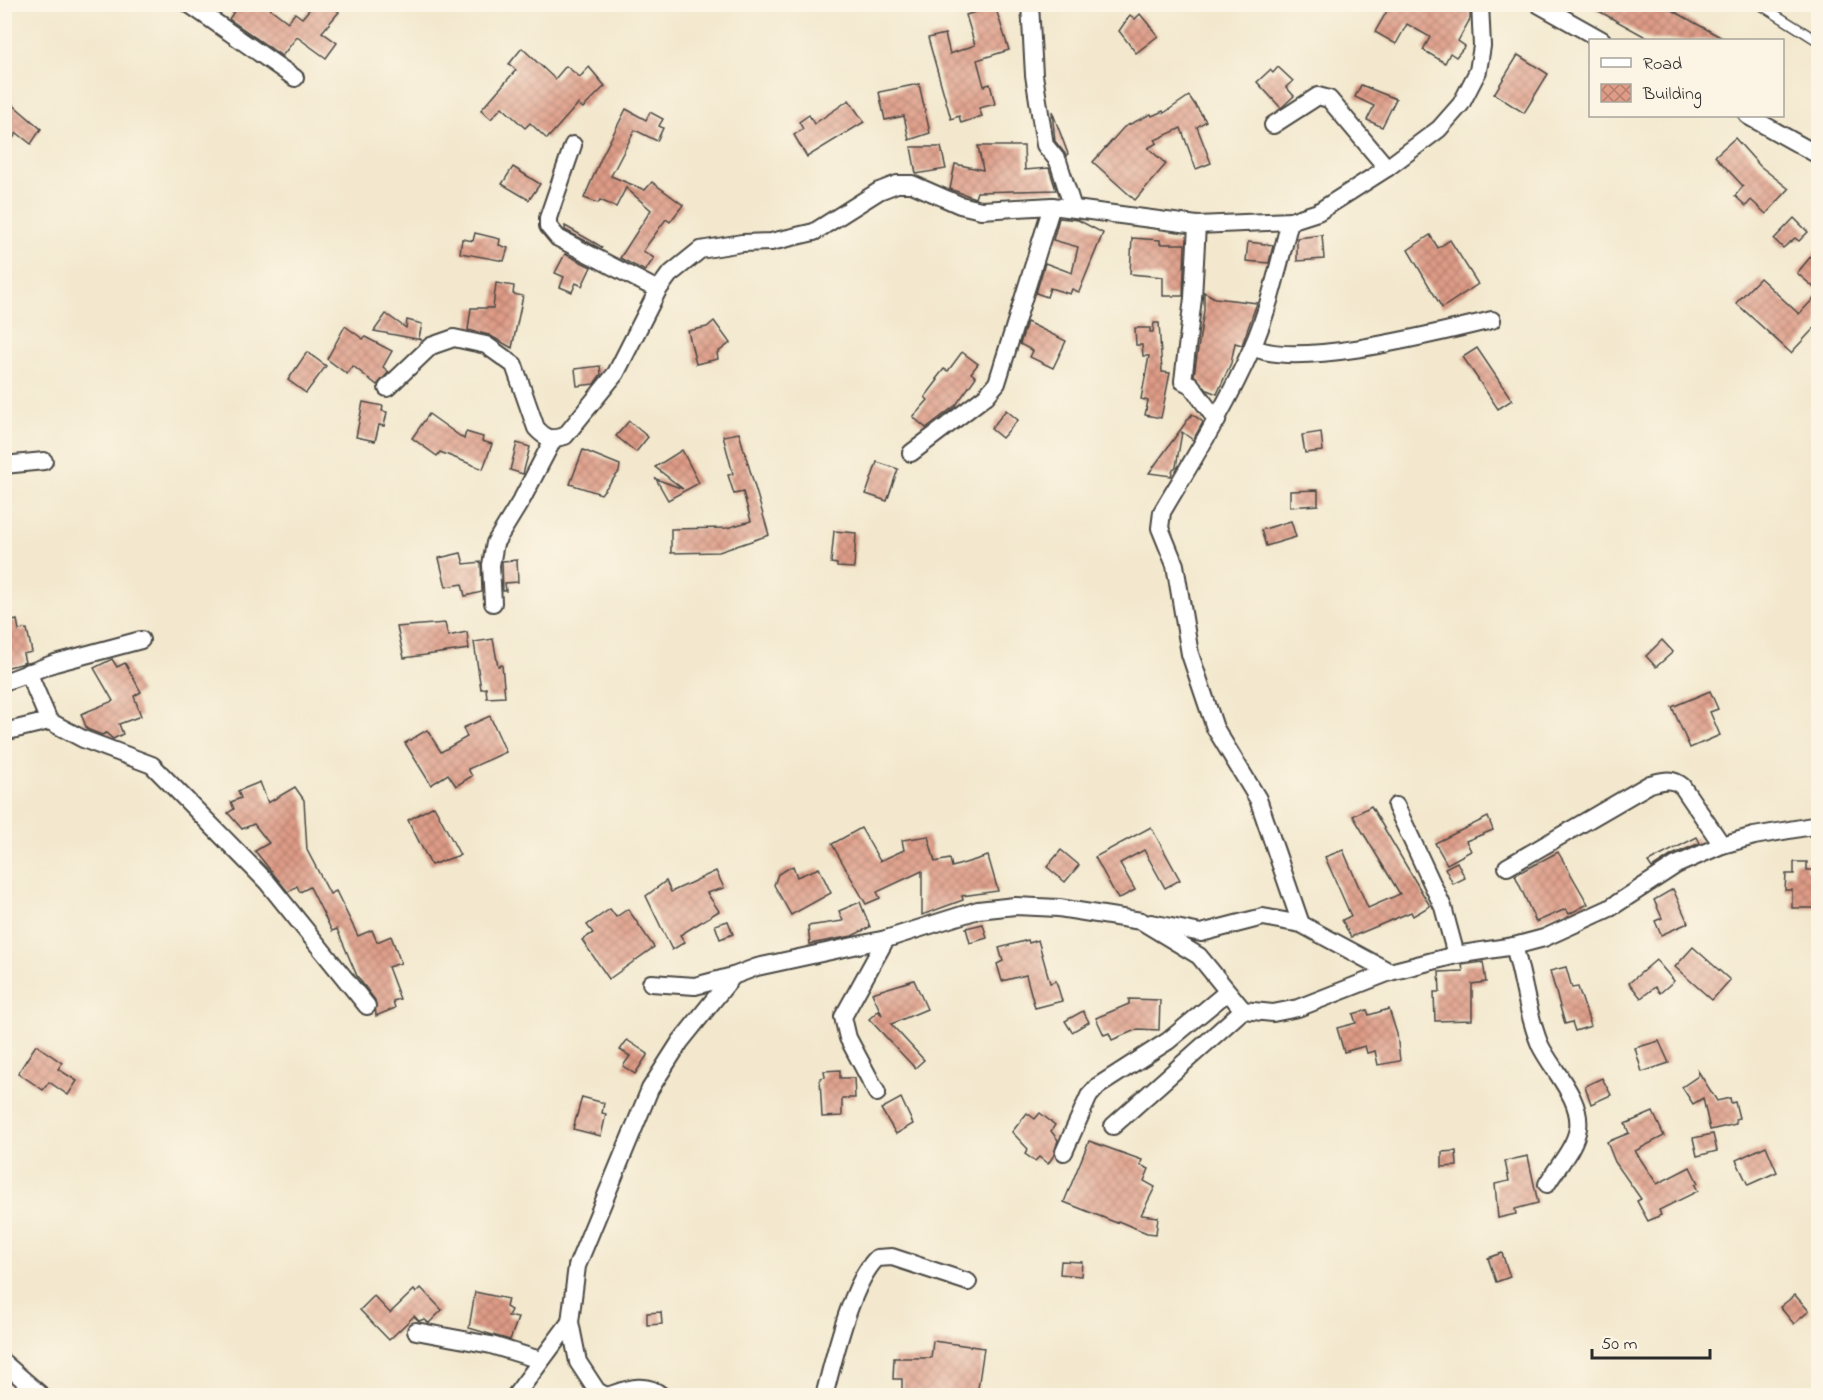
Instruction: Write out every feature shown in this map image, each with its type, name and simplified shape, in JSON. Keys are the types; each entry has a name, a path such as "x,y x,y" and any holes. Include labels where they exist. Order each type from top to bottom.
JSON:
{"street":[{"path":"189,4 295,78"},
{"path":"1030,4 1034,75 1045,145 1058,161 1073,208"},
{"path":"387,388 431,346 454,338 486,345 513,365 536,428 543,437 553,440 565,436 616,373 658,290 669,275 700,250 742,243 771,242 814,232 879,191 897,184 912,184 960,205 981,210 1073,208 1197,225 1290,221 1318,212 1388,168 1439,129 1461,104 1478,71 1482,46 1480,4"},
{"path":"1538,4 1600,39"},
{"path":"1273,125 1318,96 1329,99 1388,168"},
{"path":"1750,117 1818,155"},
{"path":"573,145 548,218 548,226 558,238 658,290"},
{"path":"911,453 986,396 997,383 1052,207"},
{"path":"1290,221 1268,307 1252,347 1217,421 1162,512 1160,528 1175,564 1190,654 1215,728 1258,799 1301,924"},
{"path":"1197,225 1193,298 1183,381 1191,385 1217,421"},
{"path":"1252,347 1264,353 1282,355 1381,345 1492,320"},
{"path":"493,603 491,565 495,543 522,499 553,440"},
{"path":"4,465 44,461"},
{"path":"4,682 28,672 141,640"},
{"path":"28,672 49,721 84,739 152,765 267,882 367,1006"},
{"path":"4,732 49,721"},
{"path":"1507,867 1650,784 1665,780 1676,780 1682,786 1722,845"},
{"path":"1396,806 1443,906 1456,955"},
{"path":"1141,921 1199,956 1226,993 1243,1010 1272,1013 1298,1008 1390,972 1456,955 1515,946 1544,938 1610,908 1676,865 1722,845 1754,836 1818,825"},
{"path":"651,983 696,986 757,967 886,939 978,910 1015,906 1059,908 1202,933 1263,917 1301,924 1390,972"},
{"path":"877,1093 848,1038 843,1017 886,939"},
{"path":"1515,946 1529,1010 1540,1045 1575,1106 1578,1127 1572,1144 1547,1184"},
{"path":"662,1395 654,1388 637,1387 607,1395 597,1391 578,1362 570,1322 577,1266 650,1089 680,1042 733,976"},
{"path":"1064,1152 1089,1096 1098,1086 1167,1041 1226,993"},
{"path":"1113,1126 1243,1010"},
{"path":"824,1395 857,1289 869,1266 877,1258 892,1257 968,1282"},
{"path":"515,1395 570,1322"},
{"path":"416,1331 491,1345 540,1360"},
{"path":"4,1363 42,1395"}],"lane":[{"path":"1759,4 1818,41"}],"building":[{"path":"239,4 264,4 288,22 295,13 302,18 314,4 331,4 339,12 322,32 337,43 326,58 297,37 282,56 229,19"},
{"path":"1391,4 1455,4 1470,12 1470,19 1458,41 1465,46 1456,57 1450,53 1445,63 1423,50 1430,37 1407,24 1396,44 1375,32"},
{"path":"1586,4 1661,4 1724,39 1649,39"},
{"path":"995,6 1009,50 977,60 984,86 990,84 995,104 979,108 982,116 961,123 959,116 951,119 928,38 945,34 950,54 975,45 966,15"},
{"path":"1140,14 1158,36 1136,53 1119,31 1130,15 1135,19"},
{"path":"522,48 555,79 566,66 580,77 589,67 605,86 583,108 578,104 547,139 530,123 525,128 502,107 491,119 481,110 516,70 509,64"},
{"path":"1518,55 1548,74 1524,113 1494,94"},
{"path":"1278,67 1293,81 1286,87 1294,96 1281,108 1257,82 1270,70 1273,73"},
{"path":"919,84 930,133 909,140 904,116 885,120 879,92"},
{"path":"1361,85 1396,99 1382,127 1367,120 1374,106 1355,97"},
{"path":"1189,96 1206,121 1197,127 1211,163 1196,169 1181,128 1155,140 1157,143 1148,148 1166,164 1135,200 1093,162 1124,127 1151,114 1152,116 1163,111 1164,113"},
{"path":"849,100 864,122 807,157 794,135 803,129 799,122 809,115 814,124"},
{"path":"11,103 41,129 31,144 17,133 4,150 4,112"},
{"path":"626,109 646,120 650,112 663,119 659,126 663,128 657,141 635,130 611,176 645,190 652,182 683,205 670,222 666,219 643,251 654,258 645,271 620,258 651,210 626,188 616,207 600,200 598,203 584,198"},
{"path":"1052,111 1068,154 1066,155 1055,141"},
{"path":"1735,138 1760,166 1789,189 1766,214 1751,200 1746,206 1735,196 1743,186 1715,156"},
{"path":"978,146 1024,146 1025,170 1049,168 1056,190 977,192 975,198 950,189 955,164 983,170"},
{"path":"911,147 941,147 946,169 916,174"},
{"path":"513,167 540,184 529,200 502,184"},
{"path":"1059,218 1078,220 1103,233 1079,292 1072,289 1070,294 1050,288 1047,297 1036,293 1045,263 1072,273 1078,247 1053,240"},
{"path":"1794,218 1808,232 1799,241 1795,238 1783,248 1774,239"},
{"path":"565,226 602,247 601,249 565,230"},
{"path":"475,233 500,239 499,245 508,248 504,261 460,253 462,239 473,241"},
{"path":"1322,235 1324,259 1297,261 1297,238"},
{"path":"1430,235 1438,248 1450,240 1478,284 1442,308 1408,250"},
{"path":"1132,238 1160,240 1160,244 1185,244 1183,296 1163,296 1163,277 1130,274"},
{"path":"1248,242 1273,245 1269,263 1246,261"},
{"path":"1818,248 1818,291 1797,273"},
{"path":"565,254 591,267 582,286 576,283 572,292 560,287 564,277 555,273"},
{"path":"1760,278 1799,314 1818,294 1818,324 1791,353 1736,303"},
{"path":"496,283 514,286 513,294 523,296 512,348 489,335 468,330 471,308 493,308"},
{"path":"1204,292 1215,298 1257,303 1242,345 1235,343 1231,363 1217,394 1207,390 1194,375 1204,310"},
{"path":"386,314 406,328 407,320 422,324 419,338 422,340 374,331"},
{"path":"714,321 730,343 717,353 718,359 696,364 688,331 707,327"},
{"path":"1027,322 1066,341 1053,368 1030,357 1033,351 1020,344"},
{"path":"1154,323 1159,323 1162,372 1170,373 1161,418 1145,415 1148,401 1141,399 1149,356 1143,356 1142,345 1136,345 1135,328 1150,328 1150,332 1153,332"},
{"path":"345,326 363,339 365,337 392,351 383,367 389,372 377,385 353,366 347,374 327,359"},
{"path":"1477,348 1512,400 1498,409 1463,357"},
{"path":"307,352 326,366 306,393 288,380"},
{"path":"962,352 978,364 971,373 976,377 956,405 926,428 913,417 928,400 925,397 938,380 936,379 944,369 948,371"},
{"path":"600,366 601,374 594,384 577,386 575,369"},
{"path":"363,402 383,406 382,411 387,412 384,426 379,425 375,441 356,437"},
{"path":"1006,410 1018,420 1002,438 991,429"},
{"path":"429,414 464,439 466,432 483,437 482,441 492,444 483,469 440,452 437,456 412,438"},
{"path":"1192,414 1203,422 1193,440 1182,432 1176,467 1171,476 1149,473"},
{"path":"629,421 648,437 636,452 616,436"},
{"path":"1321,432 1323,451 1305,453 1302,435"},
{"path":"739,433 769,535 719,552 671,553 671,529 727,528 751,521 743,492 734,494 728,475 733,474 723,436"},
{"path":"517,443 530,447 523,474 510,470"},
{"path":"583,450 620,465 619,472 601,494 570,484"},
{"path":"682,450 699,483 668,500 656,479 683,489 655,467"},
{"path":"877,462 898,469 887,501 866,494"},
{"path":"1318,490 1318,505 1290,507 1290,491"},
{"path":"1291,521 1296,537 1266,546 1261,530"},
{"path":"834,531 856,533 854,568 837,567 837,564 831,563"},
{"path":"461,553 464,564 481,562 482,592 465,596 462,584 446,587 439,558"},
{"path":"517,560 518,582 505,583 506,591 503,591 502,561"},
{"path":"17,620 19,630 27,629 32,652 23,654 25,662 4,668 4,623"},
{"path":"445,623 448,636 467,632 469,649 404,658 397,627"},
{"path":"493,639 498,666 502,665 505,697 487,698 486,688 481,689 474,642"},
{"path":"1662,640 1673,652 1656,667 1646,656"},
{"path":"112,659 117,667 125,663 141,692 134,696 141,716 119,724 123,734 113,739 106,733 102,735 87,729 81,714 113,701 94,668"},
{"path":"1710,691 1718,709 1710,712 1720,735 1690,748 1672,707"},
{"path":"490,716 506,752 468,769 472,776 456,786 448,774 431,785 405,743 427,730 441,752 467,737 463,728"},
{"path":"260,782 268,803 295,787 304,800 307,850 330,894 336,891 358,936 372,930 377,942 391,936 401,963 388,967 400,999 393,1001 395,1008 376,1016 375,1000 357,976 337,929 332,931 310,887 300,892 297,886 288,892 255,851 269,843 254,824 242,829 228,813 234,809 231,802 241,798 238,791"},
{"path":"434,806 460,855 431,865 408,820"},
{"path":"1371,806 1430,906 1413,916 1411,912 1351,937 1342,920 1351,916 1325,857 1343,850 1368,908 1400,894 1353,816"},
{"path":"1488,817 1493,830 1466,841 1471,851 1447,864 1435,843"},
{"path":"1151,827 1180,880 1165,888 1144,850 1120,863 1135,890 1118,899 1095,857"},
{"path":"861,828 880,861 904,850 902,840 928,836 935,862 950,859 952,867 988,856 998,891 962,896 963,900 922,915 922,871 877,892 880,898 866,904 832,844"},
{"path":"1697,837 1700,843 1672,855 1652,868 1648,862"},
{"path":"1061,850 1079,865 1065,882 1047,867"},
{"path":"1558,852 1588,904 1569,914 1566,909 1536,922 1515,875"},
{"path":"1457,862 1465,878 1453,884 1445,868"},
{"path":"1794,862 1807,862 1807,870 1818,870 1815,908 1792,908 1792,890 1785,890 1786,874 1794,874"},
{"path":"793,866 797,877 819,868 831,893 791,915 774,885 778,874"},
{"path":"716,871 724,888 707,893 719,911 680,935 685,942 672,950 646,896 666,881 671,892"},
{"path":"1673,889 1688,923 1661,935 1655,921 1662,918 1654,900"},
{"path":"860,902 870,927 852,936 810,944 808,926 843,921 839,911"},
{"path":"610,909 616,917 628,909 654,947 609,979 582,940 593,933 587,925"},
{"path":"728,921 733,934 720,939 715,925"},
{"path":"983,924 987,938 970,943 966,928"},
{"path":"1028,940 1029,943 1038,940 1050,983 1056,981 1062,1001 1035,1008 1026,975 1002,981 997,964 1003,961 999,948"},
{"path":"1693,947 1730,980 1712,1000 1675,967"},
{"path":"1656,960 1674,981 1660,993 1655,987 1641,998 1629,983"},
{"path":"1483,962 1486,982 1472,984 1472,1020 1435,1021 1434,992 1440,992 1439,972 1463,971 1462,965"},
{"path":"1566,967 1572,988 1578,987 1591,1026 1575,1031 1572,1022 1565,1024 1550,971"},
{"path":"914,980 927,1009 891,1024 924,1060 915,1068 869,1019 878,1011 882,1015 872,993"},
{"path":"1129,999 1160,1000 1159,1030 1138,1029 1112,1040 1109,1033 1104,1035 1096,1018 1129,1004"},
{"path":"1389,1009 1397,1034 1400,1061 1378,1065 1375,1051 1367,1053 1365,1046 1344,1052 1337,1028 1356,1023 1353,1014 1367,1010 1369,1015"},
{"path":"1083,1011 1089,1022 1072,1032 1065,1021"},
{"path":"627,1040 648,1054 635,1074 623,1066 630,1056 620,1050"},
{"path":"1659,1041 1669,1063 1642,1072 1635,1048"},
{"path":"36,1045 62,1063 58,1069 77,1081 68,1095 49,1082 43,1090 18,1073"},
{"path":"840,1070 840,1078 854,1078 855,1098 842,1098 842,1116 822,1117 820,1078 825,1077 824,1071"},
{"path":"1698,1071 1717,1101 1730,1098 1731,1103 1735,1102 1739,1118 1735,1119 1736,1124 1710,1130 1703,1098 1693,1104 1682,1087 1698,1076"},
{"path":"1602,1078 1611,1095 1591,1104 1585,1086"},
{"path":"582,1097 604,1103 602,1113 606,1114 601,1136 573,1129"},
{"path":"901,1098 913,1124 896,1134 881,1109"},
{"path":"1653,1112 1664,1136 1635,1151 1657,1184 1690,1167 1698,1183 1695,1185 1698,1191 1659,1210 1661,1215 1648,1221 1637,1201 1641,1199 1615,1162 1607,1142 1629,1133 1625,1124"},
{"path":"1027,1113 1035,1119 1040,1113 1055,1125 1051,1131 1058,1140 1054,1155 1048,1164 1039,1157 1035,1161 1025,1154 1028,1149 1012,1132"},
{"path":"1713,1134 1717,1151 1697,1156 1693,1138"},
{"path":"1089,1141 1142,1160 1140,1165 1149,1169 1144,1181 1155,1187 1141,1215 1158,1217 1156,1234 1147,1233 1118,1221 1117,1223 1064,1202"},
{"path":"1766,1146 1777,1172 1748,1185 1736,1160"},
{"path":"1456,1151 1457,1166 1442,1167 1442,1152"},
{"path":"1528,1156 1538,1203 1515,1209 1516,1214 1498,1218 1495,1184 1509,1181 1505,1161"},
{"path":"1502,1253 1510,1277 1496,1282 1488,1258"},
{"path":"1061,1261 1082,1262 1081,1276 1060,1274"},
{"path":"421,1288 442,1310 429,1323 424,1319 419,1321 414,1316 389,1340 360,1310 374,1296 390,1313 414,1290 416,1293"},
{"path":"475,1292 508,1299 506,1307 511,1310 508,1316 518,1318 510,1340 469,1328"},
{"path":"1795,1295 1809,1311 1794,1324 1780,1307"},
{"path":"661,1312 662,1324 647,1325 647,1313"},
{"path":"933,1341 984,1348 977,1395 902,1395 902,1379 893,1379 894,1358 931,1358"}]}
